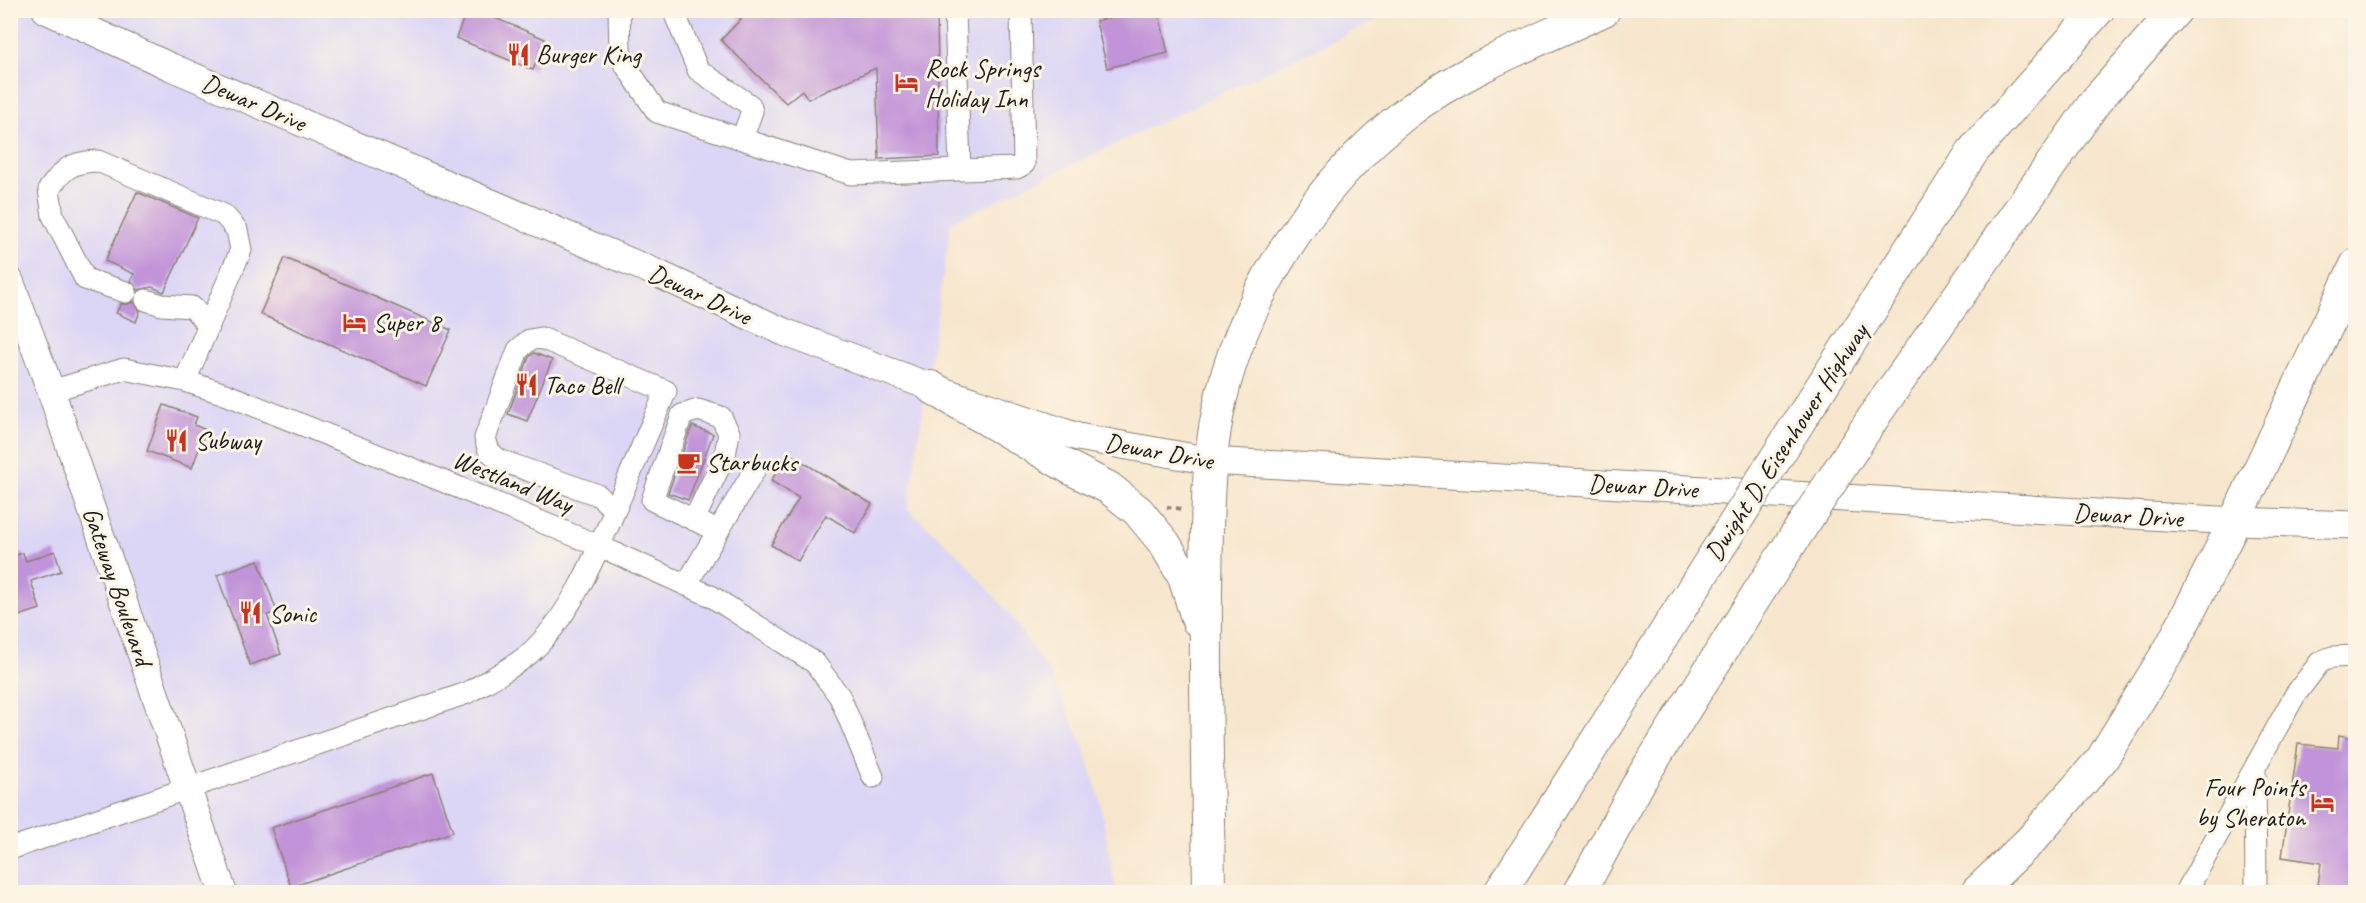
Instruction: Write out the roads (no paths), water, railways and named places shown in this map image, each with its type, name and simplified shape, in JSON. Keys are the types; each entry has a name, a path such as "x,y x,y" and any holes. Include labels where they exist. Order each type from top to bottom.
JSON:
{"highway":[{"path":"1209,892 1206,645 1211,461 1221,401 1235,349 1254,305 1293,239 1330,187 1372,142 1406,114 1456,80 1604,10"},
{"name":"Dwight D. Eisenhower Highway","path":"1500,892 1809,405 1974,151 2098,10"},
{"path":"1580,892 1641,778 1760,590 1879,409 2095,102 2176,10"},
{"path":"1977,892 2031,840 2102,759 2171,647 2235,521 2355,265"},
{"path":"931,387 1070,468 1109,488 1138,511 1165,544 1184,577 1206,645"}],"main road":[{"name":"Dewar Drive","path":"45,10 171,67 654,272 783,332 931,387 1078,437 1211,461 2235,521 2355,525"},
{"name":"Gateway Boulevard","path":"10,281 51,391 223,892"}],"street":[{"path":"619,10 620,50 624,63 657,112 851,174 1017,168 1024,164 1021,10"},
{"path":"676,10 676,17 698,70 750,105 752,111 742,139"},
{"path":"955,10 960,170"},
{"path":"126,292 85,279 53,216 49,189 61,171 79,162 98,161 192,201 224,215 237,230 241,250 186,381"},
{"path":"146,300 162,305 192,307 209,326"},
{"path":"10,849 466,693 502,673 529,654 571,601 600,546 666,391 541,338 529,340 518,350 485,438 489,451 499,460 598,495 615,510"},
{"name":"Westland Way","path":"51,391 124,369 186,381 225,394 600,546 711,596 815,663 840,697 873,777"},
{"path":"694,520 725,455 729,433 721,417 711,412 692,410 682,416 652,500 694,520 718,531"},
{"path":"686,585 754,471"},
{"path":"2186,892 2295,696 2320,662 2332,657 2355,656"},
{"path":"2254,769 2256,889 2254,892"}],"place":[{"name":"Burger King","path":"518,54"},
{"name":"Rock Springs Holiday Inn","path":"907,83"},
{"name":"Super 8","path":"355,322"},
{"name":"Taco Bell","path":"526,385"},
{"name":"Subway","path":"177,440"},
{"name":"Starbucks","path":"688,462"},
{"name":"Sonic","path":"251,613"},
{"name":"Four Points by Sheraton","path":"2323,802"}]}
